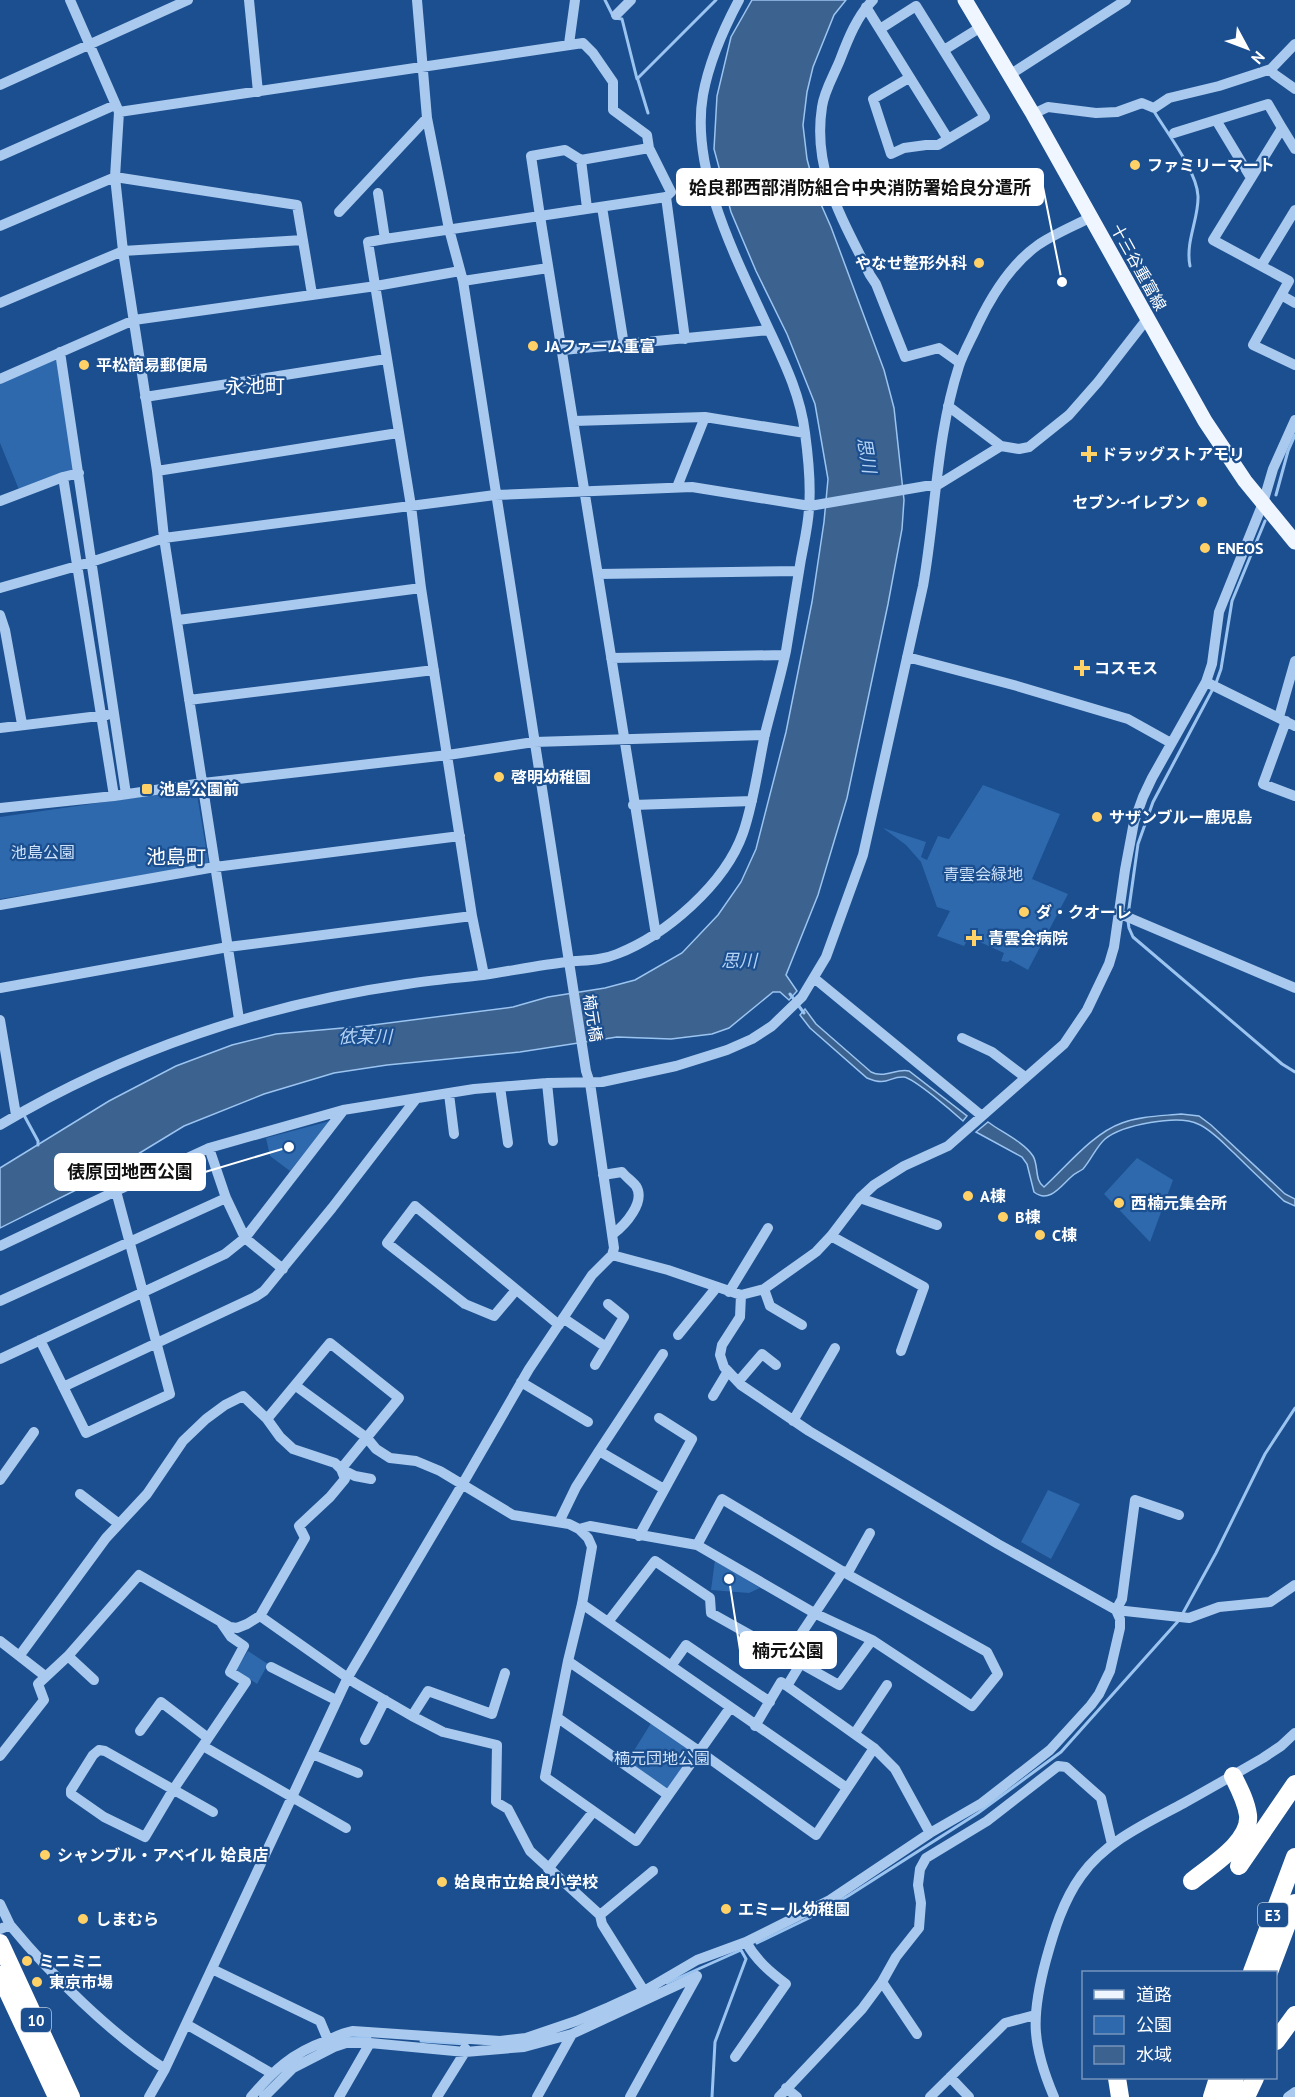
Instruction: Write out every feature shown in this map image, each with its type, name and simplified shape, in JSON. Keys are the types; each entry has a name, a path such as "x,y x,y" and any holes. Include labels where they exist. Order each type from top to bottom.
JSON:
{"highway":[{"path":"1192,1881 1237,1844 1246,1830 1248,1816 1246,1806 1233,1776"},
{"path":"1239,1866 1295,1784"},
{"name":"E3","path":"1252,1971 1295,1857"},
{"name":"E3","path":"1269,1971 1295,1903"},
{"name":"10","path":"0,1943 71,2097"},
{"name":"10","path":"0,1975 57,2097"},
{"path":"1277,2038 1295,2015"},
{"path":"1117,2079 1120,2097"},
{"path":"1212,2097 1218,2079"},
{"path":"1229,2097 1234,2079"},
{"path":"1246,2097 1255,2079"}],"main road":[{"name":"十三谷重富線","path":"965,0 1011,74 1205,422 1263,503 1295,542"}],"street":[{"path":"70,0 117,109 115,177 123,251 157,471 164,538 239,1019"},
{"path":"0,85 188,0"},
{"path":"249,0 258,92"},
{"name":"楠元橋","path":"417,0 427,118 448,229 462,276 569,965 586,1071 590,1083 613,1234 612,1255"},
{"path":"569,44 574,0"},
{"path":"616,15 631,0"},
{"path":"0,1125 126,1061 239,1019 324,999 404,984 569,965 600,960 621,953 656,935 679,918 724,867 741,838 752,801 765,735 785,655 799,571 814,506 798,396 733,252 720,218 703,154 701,128 703,97 713,56 739,0"},
{"path":"1011,74 1126,0"},
{"path":"869,4 880,29 948,139"},
{"path":"869,4 849,38 822,105 820,142 822,164 832,196 876,284 905,357 939,348 960,363"},
{"path":"880,29 916,6 985,117 938,146 903,148 891,154 873,99 909,78"},
{"path":"944,50 981,27"},
{"path":"0,156 117,109 258,92 569,44 583,44 593,53 613,82 613,110 647,135 650,148 671,192 666,197 368,242 411,506 421,588 472,916 484,975"},
{"path":"1033,114 1048,107 1096,114 1118,112 1142,103 1154,108 1168,98 1219,86 1271,69 1295,44"},
{"path":"1271,69 1274,74 1295,89"},
{"path":"1174,133 1268,104 1295,149"},
{"path":"339,212 427,118"},
{"path":"1216,120 1251,178"},
{"path":"1282,128 1213,240 1288,281 1253,345 1295,365"},
{"path":"650,148 581,160 565,150 531,156 633,805 656,935"},
{"path":"581,160 588,208"},
{"path":"0,226 115,177 297,205 312,294"},
{"path":"378,193 385,239"},
{"path":"666,197 685,339"},
{"path":"602,207 624,345"},
{"path":"1261,266 1295,210"},
{"path":"0,1246 209,1148 343,1110 500,1087 602,1082 676,1066 727,1050 752,1039 789,1011 802,997 826,957 863,855 930,546 931,486 948,406 960,363 990,298 1015,266 1038,245 1091,217"},
{"path":"0,303 123,251 303,240"},
{"path":"0,379 134,320 312,294 548,268"},
{"path":"1281,295 1295,303"},
{"path":"948,406 1001,446 1029,447 1069,415 1147,319"},
{"path":"563,350 769,330"},
{"path":"60,352 91,562 108,715 114,796"},
{"path":"146,397 386,359"},
{"path":"574,421 705,417 805,433"},
{"path":"677,487 705,417"},
{"path":"150,2097 348,1677 521,1382 592,1275 612,1255 668,1270 741,1295 764,1289 816,1252 860,1198 874,1185 904,1166 948,1146 1064,1044 1087,1010 1109,964 1120,915 1134,822 1143,797 1206,682 1212,664 1219,612 1263,503 1273,470 1295,420"},
{"path":"157,471 398,433"},
{"path":"0,588 164,538 495,495 692,487 814,506 931,486 1001,446"},
{"path":"0,501 79,472"},
{"path":"63,477 78,565 126,794"},
{"path":"598,574 799,571"},
{"path":"178,620 421,588"},
{"path":"0,615 5,630 22,724"},
{"path":"611,658 785,655"},
{"path":"907,657 1128,719 1171,743"},
{"path":"1295,661 1287,721 1263,784 1295,796"},
{"path":"189,700 434,670"},
{"path":"1206,682 1287,721"},
{"path":"0,728 108,715"},
{"path":"0,808 448,755 534,742 765,735"},
{"path":"633,805 752,801"},
{"path":"0,905 215,867 460,836"},
{"path":"1120,915 1295,988"},
{"path":"0,988 228,947 472,916"},
{"path":"814,978 982,1116"},
{"path":"0,1020 1,1037 16,1115"},
{"path":"962,1038 992,1053 1025,1077"},
{"path":"547,1083 553,1141"},
{"path":"500,1087 508,1143"},
{"path":"449,1094 454,1134"},
{"path":"63,1387 264,1291 416,1099"},
{"path":"0,1359 225,1254 245,1238 343,1110"},
{"path":"209,1148 226,1198 245,1238 283,1269"},
{"path":"603,1175 622,1172 636,1187 638,1197 631,1215 613,1234"},
{"path":"40,1340 86,1433 170,1394 116,1191"},
{"path":"0,1301 226,1198"},
{"path":"860,1198 937,1225"},
{"path":"516,1290 494,1316 465,1304 387,1243 416,1206 516,1290 561,1321 606,1347"},
{"path":"729,1292 768,1228"},
{"path":"831,1236 924,1287 901,1351"},
{"path":"678,1335 716,1287"},
{"path":"764,1289 771,1306 802,1325"},
{"path":"741,1295 740,1317 722,1345 720,1355 724,1366 738,1382 793,1421 998,1544 1116,1610 1188,1618 1219,1607 1248,1606 1270,1602 1295,1585"},
{"path":"595,1365 624,1317 608,1304"},
{"path":"267,1419 330,1342 399,1398 341,1469"},
{"path":"793,1421 835,1348"},
{"path":"559,1522 576,1486 663,1354"},
{"path":"738,1382 762,1354 776,1365"},
{"path":"713,1396 728,1371"},
{"path":"521,1382 588,1422"},
{"path":"296,1386 368,1438 376,1449 390,1458 416,1461 440,1471 513,1515 559,1522 579,1529 588,1538 592,1547 582,1604 545,1777 636,1841 730,1708"},
{"path":"20,1655 106,1538 147,1494 183,1441 225,1406 243,1396 267,1419 279,1437 293,1449 335,1463 355,1476 371,1479"},
{"path":"639,1536 692,1439 659,1419"},
{"path":"0,1480 34,1432"},
{"path":"599,1451 664,1489"},
{"path":"0,1756 44,1700 38,1684 68,1656 139,1575 230,1627 237,1628 260,1616 305,1538 299,1527 345,1479 341,1469"},
{"path":"80,1494 119,1524"},
{"path":"579,1529 590,1526 697,1545 816,1614 872,1640 972,1706 998,1674 987,1652 845,1573 722,1499 697,1545"},
{"path":"1116,1610 1122,1599 1135,1500 1179,1515"},
{"path":"787,1655 845,1573 870,1533"},
{"path":"608,1622 655,1561 710,1598 711,1613 839,1685 872,1640"},
{"path":"582,1604 847,1788"},
{"path":"251,2097 271,2073 310,2046 352,2031 500,2041 526,2038 576,2021 644,1991 697,1960 746,1942 830,1900 930,1833 982,1803 1050,1750 1091,1705 1110,1671 1120,1628 1120,1619 1116,1610"},
{"path":"260,1616 348,1677 412,1716 443,1732 496,1745 496,1802 508,1809 530,1851 600,1915 602,1924 644,1991"},
{"path":"213,1812 173,1790 105,1751 99,1750 93,1755 70,1794 104,1817 145,1837 173,1790 246,1682 230,1671 244,1646 231,1637 220,1622"},
{"path":"0,1641 45,1676"},
{"path":"671,1666 686,1645 770,1702"},
{"path":"68,1656 94,1680"},
{"path":"568,1661 816,1835 874,1748"},
{"path":"787,1686 801,1663"},
{"path":"271,1667 336,1700"},
{"path":"412,1716 428,1691 492,1714 505,1673"},
{"path":"755,1726 782,1682 855,1733 895,1769 930,1833"},
{"path":"855,1733 887,1686"},
{"path":"365,1740 385,1700"},
{"path":"140,1731 161,1702 206,1742 291,1797 346,1828"},
{"path":"558,1718 668,1795"},
{"path":"1054,2097 1038,2056 1035,2037 1036,1996 1051,1941 1068,1896 1088,1867 1112,1844 1233,1776 1281,1746 1295,1733"},
{"path":"1050,1750 1058,1766"},
{"path":"312,1754 358,1773"},
{"path":"796,2097 782,2092 855,2017 919,1928 921,1903 918,1885 920,1869 926,1858 987,1821 1058,1766 1066,1767 1101,1798 1112,1844"},
{"path":"548,1869 593,1812"},
{"path":"600,1915 653,1871"},
{"path":"0,1904 5,1927 137,2050 165,2069"},
{"path":"735,2057 786,1984 770,1973 753,1955 746,1942"},
{"path":"630,2097 697,1976 697,1960"},
{"path":"212,1969 320,2021 328,2040"},
{"path":"264,2097 293,2068 346,2043 370,2043 465,2052 524,2047 572,2034 697,1976"},
{"path":"882,1982 917,2034"},
{"path":"930,2097 1005,2023 1035,2015"},
{"path":"186,2024 271,2073"},
{"path":"541,2095 572,2034"},
{"path":"437,2097 465,2052 466,2039"},
{"path":"339,2097 370,2043"},
{"path":"950,2077 969,2097"},
{"path":"1288,2097 1295,2092"}],"green space":[{"path":"60,352 79,473 20,492 0,443 0,379"},
{"name":"青雲会緑地","path":"983,785 1060,814 1032,879 1068,894 1028,970 1010,960 1001,961 1004,953 969,937 964,946 937,936 950,911 937,907 921,862 906,845 883,828 926,842 921,857 927,860 938,836 949,839"},
{"name":"池島公園","path":"196,789 209,865 0,899 0,817"},
{"path":"330,1121 290,1171 270,1156 266,1138"},
{"path":"1137,1158 1173,1180 1150,1242 1104,1194"},
{"path":"1048,1490 1080,1504 1051,1559 1021,1542"},
{"path":"715,1560 760,1588 749,1593 711,1590"},
{"path":"248,1651 268,1664 257,1684 236,1670"},
{"name":"楠元団地公園","path":"653,1720 699,1751 668,1795 625,1765"}],"water":[{"name":"思川","path":"752,0 846,0 834,15 813,67 803,125 807,159 816,193 831,227 884,370 894,408 904,500 902,529 888,604 847,798 818,895 786,975 797,991 789,1000 780,992 773,992 729,1028 712,1034 671,1039 617,1037 520,1052 387,1065 334,1073 264,1094 184,1126 92,1182 0,1228 0,1168 109,1101 176,1066 232,1045 276,1034 365,1026 513,1007 548,997 605,988 635,980 682,953 718,915 741,882 756,849 786,732 812,602 828,479 815,404 787,334 756,271 731,212 714,149 717,96 731,37"},
{"path":"805,1009 816,1024 871,1072 885,1074 909,1071 967,1116 963,1121 925,1089 904,1077 880,1082 867,1078 810,1028 800,1015"},
{"path":"1181,1114 1199,1116 1211,1125 1285,1194 1295,1199 1295,1206 1284,1201 1213,1133 1189,1121 1150,1122 1113,1134 1102,1142 1083,1169 1059,1189 1045,1196 1034,1192 1027,1164 1022,1157 976,1132 988,1122 1024,1146 1033,1156 1039,1181 1044,1187 1090,1142 1111,1128 1136,1119"}],"waterway":[{"path":"605,0 614,18 622,19 637,79 716,0"},
{"path":"638,80 648,113"},
{"path":"1155,113 1181,153 1196,186 1198,204 1189,248 1190,266"},
{"path":"1276,495 1288,451 1295,435"},
{"path":"1128,915 1138,844 1153,802 1216,683 1221,669 1232,601 1265,521"},
{"path":"1128,921 1133,937 1282,1064 1295,1072"},
{"path":"790,994 804,1013"},
{"path":"25,1117 38,1145"},
{"path":"1183,1613 1216,1553 1265,1454 1295,1408"},
{"path":"757,1943 848,1896 978,1813 1061,1752 1180,1619"},
{"path":"667,1983 741,1950 746,1959 715,2042 712,2097"},
{"path":"347,2038 370,2037"},
{"path":"421,2041 466,2044"}],"place":[{"name":"ファミリーマート","path":"1135,165"},
{"name":"やなせ整形外科","path":"979,263"},
{"name":"姶良郡西部消防組合中央消防署姶良分遣所","path":"1062,282"},
{"name":"JAファーム重富","path":"533,346"},
{"name":"平松簡易郵便局","path":"84,365"},
{"name":"ドラッグストアモリ","path":"1089,454"},
{"name":"セブン-イレブン","path":"1202,502"},
{"name":"ENEOS","path":"1205,548"},
{"name":"コスモス","path":"1082,668"},
{"name":"啓明幼稚園","path":"499,777"},
{"name":"池島公園前","path":"147,789"},
{"name":"サザンブルー鹿児島","path":"1097,817"},
{"name":"ダ・クオーレ","path":"1024,912"},
{"name":"青雲会病院","path":"974,938"},
{"name":"俵原団地西公園","path":"289,1147"},
{"name":"A棟","path":"968,1196"},
{"name":"西楠元集会所","path":"1119,1203"},
{"name":"B棟","path":"1003,1217"},
{"name":"C棟","path":"1040,1235"},
{"name":"楠元公園","path":"729,1579"},
{"name":"シャンブル・アベイル 姶良店","path":"45,1855"},
{"name":"姶良市立姶良小学校","path":"442,1882"},
{"name":"エミール幼稚園","path":"726,1909"},
{"name":"しまむら","path":"83,1919"},
{"name":"ミニミニ","path":"27,1961"},
{"name":"東京市場","path":"37,1982"}],"district":[{"name":"永池町","path":"255,386"},
{"name":"池島町","path":"176,857"}],"water label":[{"name":"依某川","path":"365,1036"}]}
